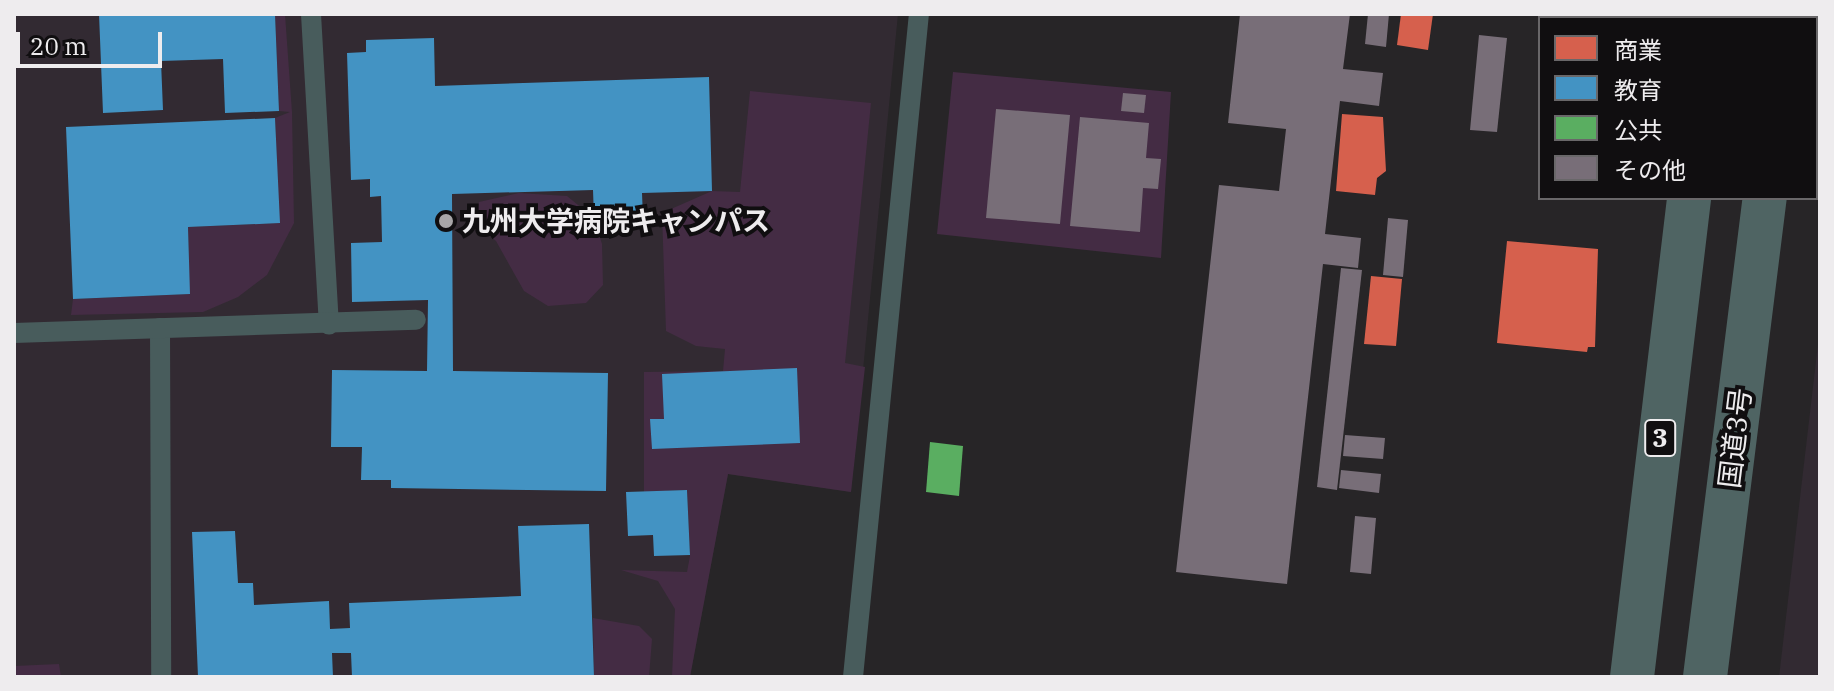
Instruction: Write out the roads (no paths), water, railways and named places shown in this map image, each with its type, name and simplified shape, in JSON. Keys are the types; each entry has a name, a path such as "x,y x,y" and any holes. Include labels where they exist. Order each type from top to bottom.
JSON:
{"highway":[{"name":"3","path":"1632,677 1689,200"},
{"name":"国道3号","path":"1705,677 1765,200"}],"lane":[{"path":"311,14 329,324"},
{"path":"853,677 919,14"},
{"path":"14,333 416,320"},
{"path":"160,328 161,677"}],"place":[{"name":"九州大学病院キャンパス","path":"446,221"}]}
